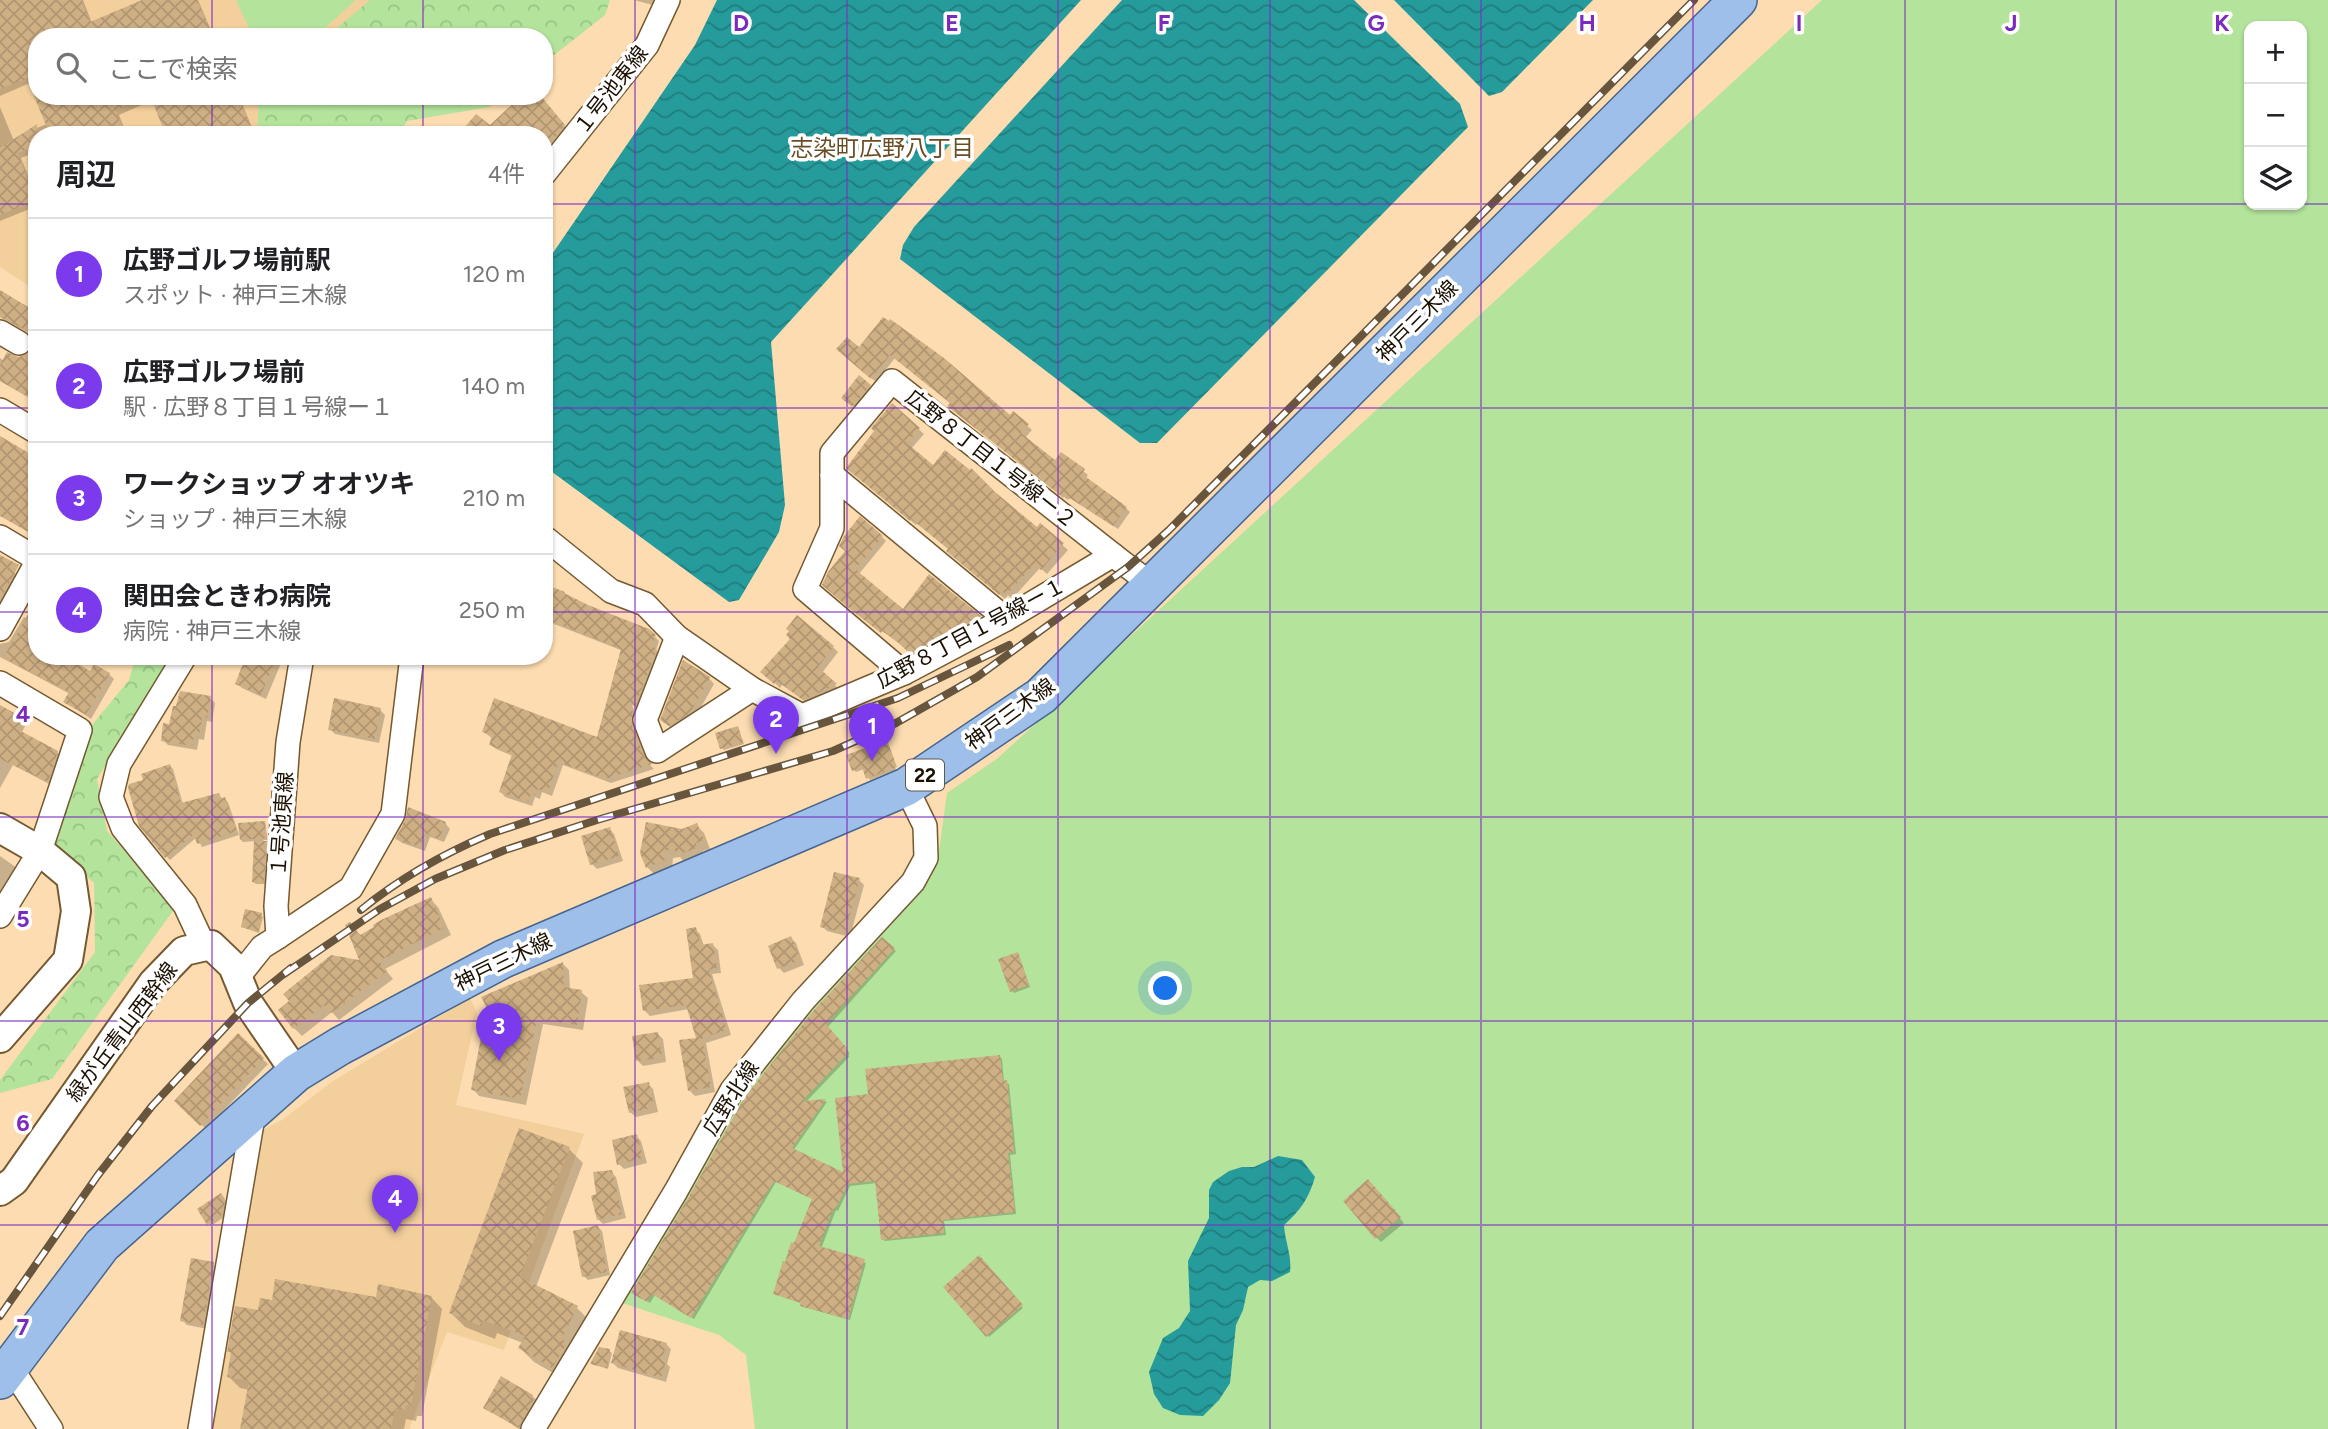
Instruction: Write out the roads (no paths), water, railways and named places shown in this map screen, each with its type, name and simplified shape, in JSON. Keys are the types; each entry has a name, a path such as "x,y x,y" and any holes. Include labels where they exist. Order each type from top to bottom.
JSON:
{"main road":[{"name":"神戸三木線","path":"5,1373 102,1245 296,1073 340,1046 503,959 906,787 1041,696 1738,0"}],"street":[{"name":"１号池東線","path":"553,163 647,46 668,0"},
{"name":"広野８丁目１号線ー２","path":"904,673 805,589 832,528 832,453 892,382 1113,555"},
{"path":"0,410 28,427"},
{"path":"832,475 1006,620"},
{"path":"0,537 28,555"},
{"name":"広野８丁目１号線ー１","path":"553,544 611,591 645,604 677,637 752,689 802,716 904,673 1006,620 1113,555"},
{"path":"1113,555 1152,586"},
{"path":"0,629 28,578"},
{"path":"677,637 645,720 657,751 752,689"},
{"path":"180,665 119,764 111,797 123,828 185,905 204,946 211,945 233,965 248,1003 296,1073"},
{"name":"１号池東線","path":"278,936 276,906 288,742 301,665"},
{"path":"239,976 262,947 351,888 393,814 411,665"},
{"path":"0,683 80,730 40,851 0,916"},
{"name":"広野北線","path":"533,1429 676,1191 732,1090 803,1001 913,882 926,858 925,826 906,787"},
{"path":"0,828 40,851 71,877 76,911 68,960 0,1038"},
{"name":"緑が丘青山西幹線","path":"0,1191 14,1181 153,983 184,951 204,946"},
{"path":"200,1429 254,1110"},
{"path":"5,1373 51,1429"}],"water":[{"path":"717,0 1081,0 771,342 785,505 779,532 739,600 729,602 553,473 553,253 695,45"},
{"path":"1122,0 1354,0 1460,104 1468,127 1157,443 1140,443 900,259 903,245 914,227"},
{"path":"1394,0 1593,0 1502,92 1489,96"},
{"path":"1278,1156 1302,1160 1315,1177 1303,1204 1284,1225 1290,1272 1272,1281 1260,1280 1248,1287 1243,1310 1236,1325 1230,1383 1219,1400 1203,1416 1180,1415 1163,1408 1154,1394 1149,1372 1163,1338 1179,1328 1190,1311 1188,1261 1209,1218 1209,1190 1213,1182 1229,1171 1254,1167"}],"railway":[{"path":"284,974 380,909 435,879 505,850 597,820 833,751 896,723 977,677 1128,567 1169,530 1694,0"},
{"path":"361,910 422,867 490,834 898,698 1009,645"},
{"path":"0,1316 98,1175 152,1106 248,1003 291,968"}],"place":[{"name":"広野ゴルフ場前","path":"776,754"},
{"name":"広野ゴルフ場前駅","path":"872,761"},
{"name":"ワークショップ オオツキ","path":"499,1061"},
{"name":"関田会ときわ病院","path":"395,1233"}],"district":[{"name":"志染町広野八丁目","path":"882,148"}]}
